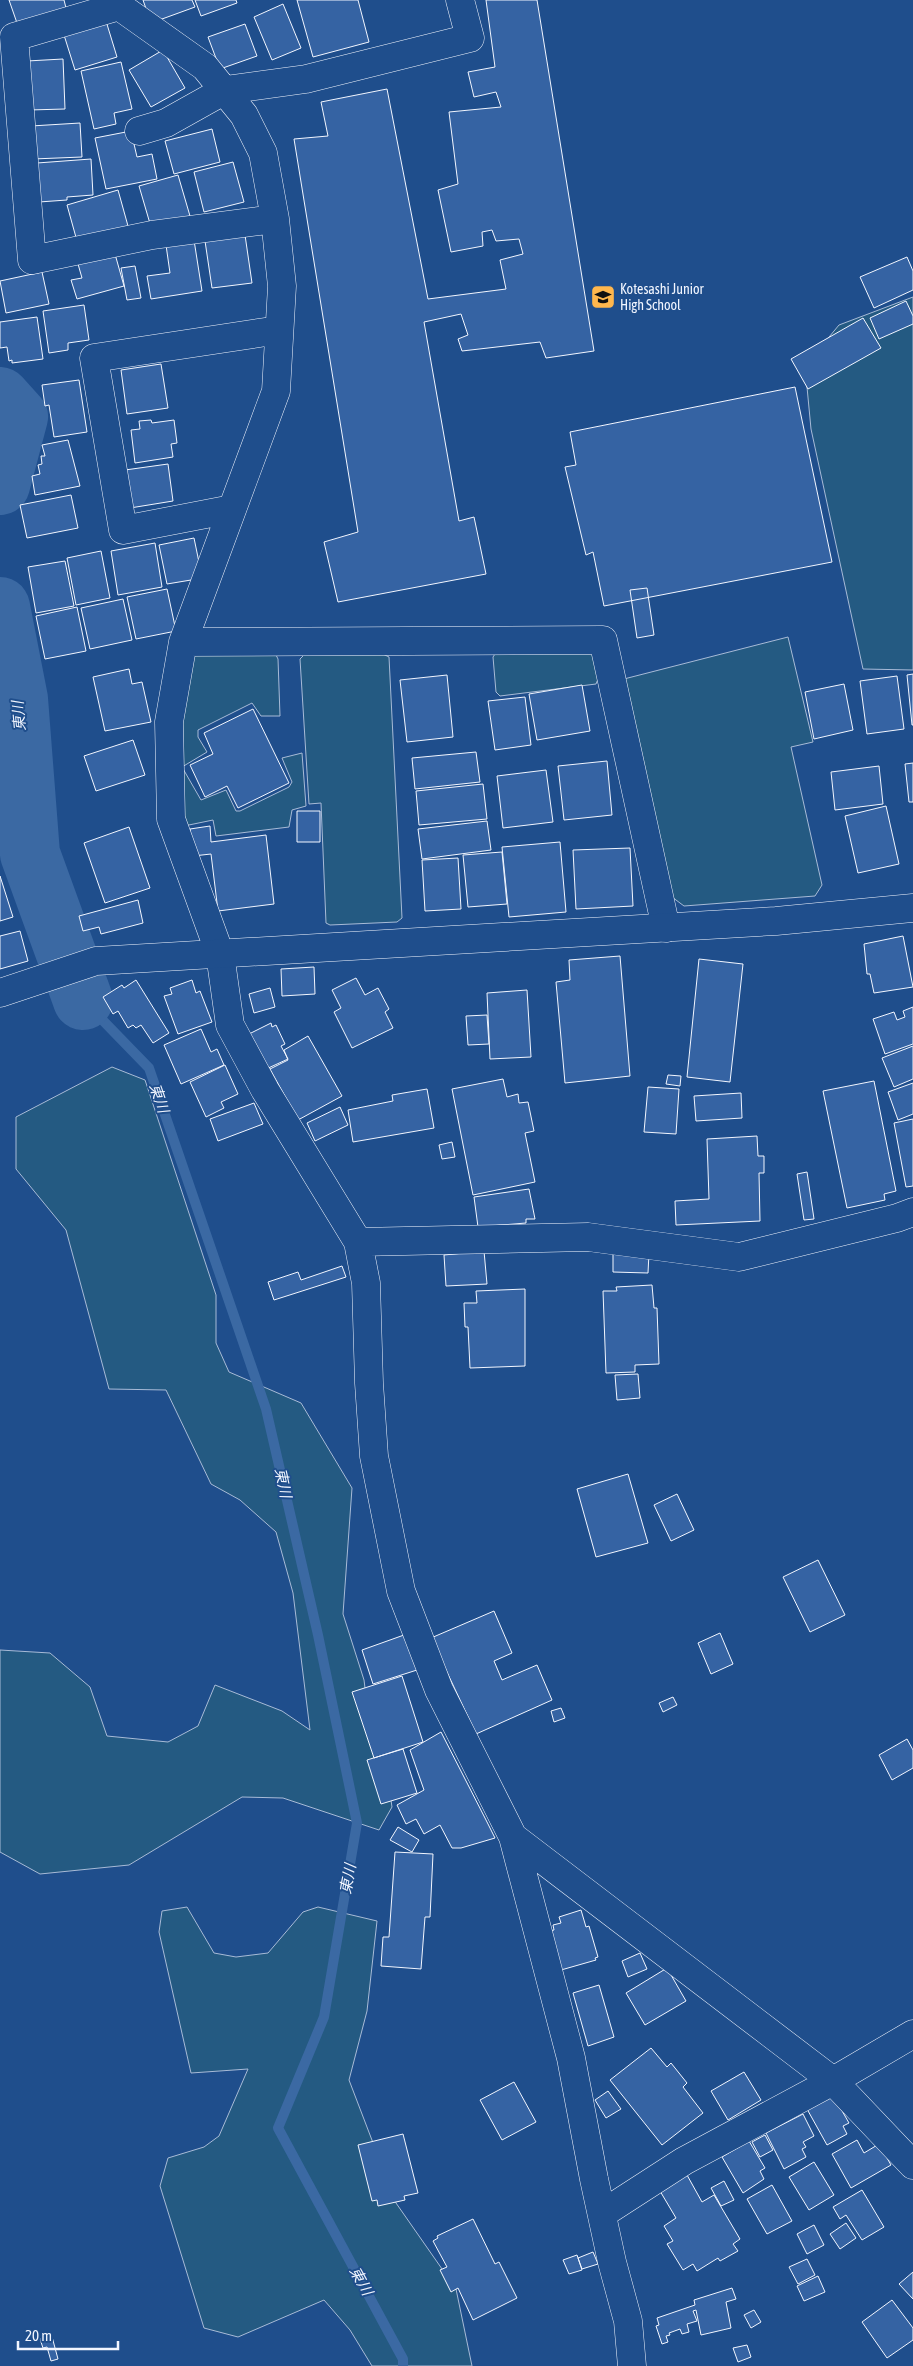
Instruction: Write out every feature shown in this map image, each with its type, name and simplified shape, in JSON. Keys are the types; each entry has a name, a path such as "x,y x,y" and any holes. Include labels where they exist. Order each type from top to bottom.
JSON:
{"street":[{"path":"139,131 166,123 225,90 306,79 470,38 460,0"},
{"path":"275,219 152,235 32,260 14,37 117,3 205,67 244,115 263,153 275,219 282,286 276,391 183,642 169,722 171,819 220,954 230,1025 265,1090 358,1242 366,1283 369,1383 374,1456 401,1591 439,1690 513,1837 571,2058 612,2262 628,2321 632,2366"},
{"path":"232,509 123,530 94,358 279,330"},
{"path":"183,642 603,640 666,928"},
{"path":"0,993 96,961 776,922 913,908"},
{"path":"358,1242 588,1237 740,1257 897,1218 913,1212"},
{"path":"513,1837 833,2081 913,2165"},
{"path":"602,2214 684,2161 833,2081 913,2034"}],"shaded area":[{"path":"913,297 913,670 863,669 811,429 805,366 839,325"},
{"path":"788,637 813,742 791,747 822,885 815,896 684,906 672,897 620,680"},
{"path":"497,651 593,653 598,679 596,684 500,696 496,692 493,657"},
{"path":"195,652 275,653 278,659 280,716 261,716 252,703 198,730 198,737 207,752 182,767 201,800 226,790 236,811 240,811 289,787 292,782 282,758 302,753 306,806 292,810 289,827 216,836 213,820 184,826 176,725"},
{"path":"305,654 383,654 389,657 402,918 397,922 330,925 326,923 321,803 309,804 300,659"},
{"path":"112,1067 145,1080 216,1295 216,1343 229,1372 301,1403 352,1488 343,1614 364,1680 369,1720 387,1774 392,1807 379,1830 283,1798 242,1797 129,1865 40,1874 0,1852 0,1650 50,1653 90,1687 107,1736 168,1742 198,1726 215,1685 282,1711 310,1730 293,1593 276,1532 240,1500 211,1484 166,1390 109,1389 66,1230 16,1169 16,1117"},
{"path":"187,1907 214,1953 236,1957 268,1953 303,1912 318,1907 377,1921 367,2011 349,2080 396,2203 456,2289 472,2366 372,2366 350,2330 324,2300 238,2337 204,2328 160,2186 168,2158 204,2147 219,2136 248,2069 191,2073 159,1932 162,1911"}],"building":[{"path":"9,0 64,0 66,8 17,23"},
{"path":"143,0 192,0 195,7 151,23"},
{"path":"195,0 236,0 237,3 201,16"},
{"path":"297,0 358,0 369,42 313,57"},
{"path":"486,0 537,0 594,351 546,358 540,342 462,351 458,339 468,335 461,314 424,322 459,521 474,517 486,574 338,602 324,542 358,532 294,139 328,136 321,102 387,89 428,299 506,289 500,260 523,254 519,239 496,241 492,230 482,232 483,246 451,252 438,190 458,184 449,112 501,107 496,92 474,97 468,72 495,67"},
{"path":"283,4 301,48 272,60 254,17"},
{"path":"106,21 117,57 75,70 64,35"},
{"path":"245,24 257,56 220,69 208,37"},
{"path":"163,50 185,88 151,107 129,70"},
{"path":"63,59 65,109 29,110 27,61"},
{"path":"121,62 132,109 114,113 116,124 94,129 81,71"},
{"path":"80,123 82,157 33,159 31,126"},
{"path":"212,129 220,162 174,174 165,141"},
{"path":"131,131 137,157 152,154 157,179 106,189 95,138"},
{"path":"91,159 93,195 67,197 67,200 39,202 37,163"},
{"path":"233,162 244,202 204,212 194,172"},
{"path":"178,175 190,216 151,227 139,186"},
{"path":"118,190 128,226 77,241 67,205"},
{"path":"245,235 252,283 212,288 205,241"},
{"path":"194,240 202,291 151,299 147,276 170,273 166,245"},
{"path":"115,254 124,286 77,299 71,280 82,278 78,264"},
{"path":"907,257 913,271 913,290 874,308 860,277"},
{"path":"135,266 141,298 127,300 121,268"},
{"path":"42,272 49,304 6,313 0,281"},
{"path":"906,301 913,316 913,324 879,339 870,318"},
{"path":"84,305 89,340 68,343 68,350 49,353 43,311"},
{"path":"37,317 43,359 12,363 12,360 9,361 7,347 0,348 0,322"},
{"path":"863,318 881,348 808,389 791,359"},
{"path":"161,364 168,408 127,414 121,370"},
{"path":"79,380 87,432 54,437 49,405 45,406 42,385"},
{"path":"795,387 832,562 604,606 593,552 586,555 565,467 576,465 570,432"},
{"path":"151,420 152,423 174,420 177,443 171,444 173,457 135,463 131,430 140,429 139,421"},
{"path":"68,440 80,486 35,495 32,476 40,474 38,465 42,464 41,456 45,456 42,445"},
{"path":"168,464 173,501 130,508 125,470"},
{"path":"71,495 78,528 27,538 20,505"},
{"path":"194,538 201,572 197,579 167,584 159,545"},
{"path":"155,543 162,587 118,595 111,551"},
{"path":"101,551 110,598 76,605 67,558"},
{"path":"65,561 74,606 36,613 28,567"},
{"path":"647,588 654,635 637,638 630,590"},
{"path":"167,589 176,631 136,639 127,597"},
{"path":"123,599 132,640 90,649 81,608"},
{"path":"77,607 86,651 45,659 36,616"},
{"path":"129,669 132,684 142,682 151,722 105,731 93,677"},
{"path":"913,674 913,725 912,725 907,675"},
{"path":"447,675 453,737 407,742 400,680"},
{"path":"897,676 904,729 867,734 860,681"},
{"path":"844,684 853,730 814,739 805,692"},
{"path":"582,685 590,731 537,740 529,694"},
{"path":"525,697 531,745 495,750 488,701"},
{"path":"253,709 289,783 238,808 227,786 205,797 190,765 213,754 204,733"},
{"path":"133,740 145,775 96,791 84,756"},
{"path":"476,752 480,782 415,789 412,758"},
{"path":"607,761 612,815 564,820 558,766"},
{"path":"913,763 913,802 909,802 905,764"},
{"path":"879,766 883,804 835,810 831,772"},
{"path":"546,770 553,822 503,828 497,776"},
{"path":"483,784 487,819 419,825 416,791"},
{"path":"886,806 899,864 858,873 845,816"},
{"path":"297,811 320,811 320,842 297,842"},
{"path":"487,821 491,850 422,859 418,829"},
{"path":"210,826 211,842 266,835 274,904 218,911 211,854 193,856 190,829"},
{"path":"129,827 150,888 105,903 84,843"},
{"path":"560,842 566,912 509,917 502,847"},
{"path":"630,848 633,906 576,909 573,850"},
{"path":"502,852 507,904 468,907 463,855"},
{"path":"458,858 461,909 425,911 422,860"},
{"path":"0,876 13,917 0,921"},
{"path":"138,900 143,923 101,934 99,927 83,931 79,916"},
{"path":"20,931 28,961 0,969 0,936"},
{"path":"903,936 913,987 874,993 870,974 867,974 864,944"},
{"path":"620,956 630,1076 565,1083 556,982 570,980 569,960"},
{"path":"699,959 743,964 730,1082 687,1077"},
{"path":"314,967 315,994 282,996 281,969"},
{"path":"356,978 365,995 378,988 389,1009 385,1012 393,1028 352,1048 334,1012 341,1008 332,990"},
{"path":"136,980 169,1033 153,1043 141,1025 136,1028 133,1025 128,1028 118,1011 113,1014 103,997 122,985 124,988"},
{"path":"192,980 196,993 200,991 212,1022 178,1034 164,996 172,994 170,988"},
{"path":"270,988 275,1007 254,1013 249,994"},
{"path":"527,990 531,1057 490,1059 487,993"},
{"path":"913,1007 913,1044 885,1054 873,1019 894,1012 897,1020 905,1017 903,1011"},
{"path":"487,1015 489,1044 468,1045 466,1016"},
{"path":"271,1023 272,1027 276,1025 285,1044 281,1046 288,1059 264,1070 247,1035"},
{"path":"201,1029 211,1052 217,1049 224,1065 181,1084 164,1045"},
{"path":"308,1036 342,1096 298,1120 270,1069 288,1060 284,1050"},
{"path":"913,1046 913,1079 894,1087 882,1058"},
{"path":"225,1065 238,1094 221,1102 224,1108 206,1117 190,1082"},
{"path":"668,1075 681,1076 680,1086 666,1084"},
{"path":"503,1079 507,1097 518,1094 519,1103 528,1102 534,1131 525,1133 535,1182 473,1195 452,1089"},
{"path":"874,1081 896,1191 884,1194 885,1200 847,1208 823,1091"},
{"path":"913,1083 913,1114 898,1120 888,1092"},
{"path":"648,1087 679,1089 676,1134 644,1132"},
{"path":"427,1089 434,1128 353,1142 348,1110 393,1101 392,1095"},
{"path":"741,1093 742,1118 696,1121 694,1096"},
{"path":"254,1103 263,1124 218,1141 210,1119"},
{"path":"340,1107 348,1125 315,1141 307,1123"},
{"path":"913,1119 913,1186 906,1187 894,1123"},
{"path":"757,1136 758,1156 764,1156 764,1173 759,1173 760,1221 676,1225 675,1201 709,1199 707,1139"},
{"path":"452,1142 455,1157 442,1159 439,1145"},
{"path":"807,1172 814,1219 804,1220 797,1174"},
{"path":"529,1189 535,1219 526,1219 526,1223 478,1227 474,1197"},
{"path":"484,1251 487,1284 446,1286 444,1255"},
{"path":"613,1251 649,1253 648,1273 613,1272"},
{"path":"342,1266 346,1277 274,1300 268,1282 298,1272 301,1280"},
{"path":"652,1285 654,1308 657,1308 659,1364 635,1365 635,1372 606,1373 603,1291 617,1291 616,1287"},
{"path":"525,1289 525,1366 470,1368 468,1327 465,1327 464,1303 477,1303 476,1291"},
{"path":"638,1374 640,1398 617,1400 615,1375"},
{"path":"628,1474 648,1543 596,1557 577,1489"},
{"path":"677,1494 694,1530 671,1541 654,1505"},
{"path":"818,1560 845,1615 810,1632 783,1577"},
{"path":"494,1611 512,1653 494,1661 502,1680 537,1665 552,1700 476,1734 431,1638"},
{"path":"720,1633 733,1664 711,1674 698,1643"},
{"path":"404,1635 417,1670 373,1684 362,1650"},
{"path":"402,1676 423,1742 374,1758 352,1692"},
{"path":"673,1697 677,1705 663,1712 659,1703"},
{"path":"561,1708 565,1718 554,1722 551,1711"},
{"path":"441,1732 495,1838 461,1848 452,1848 440,1825 424,1834 416,1819 406,1824 397,1805 424,1790 410,1750"},
{"path":"907,1739 913,1750 913,1768 892,1780 879,1755"},
{"path":"403,1749 417,1793 381,1804 367,1760"},
{"path":"398,1827 419,1840 412,1852 390,1840"},
{"path":"395,1852 433,1854 430,1917 425,1917 421,1969 381,1966 383,1937 389,1937"},
{"path":"581,1910 586,1927 589,1926 598,1957 595,1958 596,1960 561,1970 549,1931 554,1930 553,1925 561,1923 559,1917"},
{"path":"640,1953 647,1969 628,1977 622,1961"},
{"path":"667,1968 686,2001 645,2025 626,1993"},
{"path":"599,1985 614,2037 588,2046 573,1993"},
{"path":"651,2048 667,2067 671,2063 687,2083 683,2087 703,2113 662,2145 610,2080"},
{"path":"744,2072 761,2100 728,2120 711,2091"},
{"path":"514,2082 536,2122 502,2140 480,2100"},
{"path":"608,2091 621,2109 606,2118 595,2100"},
{"path":"833,2095 849,2123 843,2126 847,2134 827,2145 807,2109"},
{"path":"803,2114 814,2136 803,2142 806,2147 802,2149 806,2157 784,2169 766,2133"},
{"path":"403,2134 418,2193 404,2196 405,2200 378,2206 377,2200 372,2201 358,2145"},
{"path":"765,2135 773,2150 760,2157 752,2142"},
{"path":"857,2140 864,2153 879,2144 891,2165 851,2188 832,2154"},
{"path":"749,2141 765,2168 760,2171 764,2179 743,2193 722,2157"},
{"path":"814,2162 834,2195 809,2210 789,2177"},
{"path":"687,2175 702,2202 714,2195 740,2239 733,2244 738,2251 720,2261 718,2258 697,2271 693,2264 683,2270 667,2244 673,2241 664,2226 676,2218 660,2191"},
{"path":"724,2181 734,2200 721,2206 711,2188"},
{"path":"772,2185 792,2221 767,2234 747,2199"},
{"path":"862,2190 884,2227 862,2240 846,2215 840,2219 833,2207"},
{"path":"473,2219 495,2264 499,2262 517,2298 473,2320 458,2288 451,2292 440,2270 447,2267 433,2241 438,2238 437,2236"},
{"path":"846,2223 856,2238 840,2249 830,2234"},
{"path":"814,2225 824,2245 807,2254 797,2234"},
{"path":"593,2252 598,2264 582,2269 578,2258"},
{"path":"577,2255 582,2270 569,2274 563,2260"},
{"path":"807,2259 815,2275 798,2284 789,2267"},
{"path":"913,2272 913,2299 899,2284"},
{"path":"818,2276 825,2292 804,2301 797,2286"},
{"path":"732,2288 736,2299 726,2302 731,2328 701,2335 696,2310 693,2311 697,2321 687,2324 689,2332 682,2334 680,2329 669,2333 670,2335 666,2336 668,2342 662,2344 656,2326 659,2325 657,2318 695,2305 694,2300"},
{"path":"892,2300 913,2328 913,2340 887,2358 862,2322"},
{"path":"754,2310 761,2322 751,2328 744,2315"},
{"path":"51,2333 58,2359 51,2361 47,2347 43,2348 40,2339"},
{"path":"747,2345 751,2357 738,2362 733,2348"}],"waterway":[{"name":"東川","path":"0,397 18,417 0,485"},
{"name":"東川","path":"0,607 18,699 30,854 83,1000"},
{"name":"東川","path":"83,1000 149,1068 266,1409 318,1635 357,1823 324,2017 278,2128 403,2359 403,2366"}],"place":[{"name":"Kotesashi Junior High School","path":"603,297"}]}
